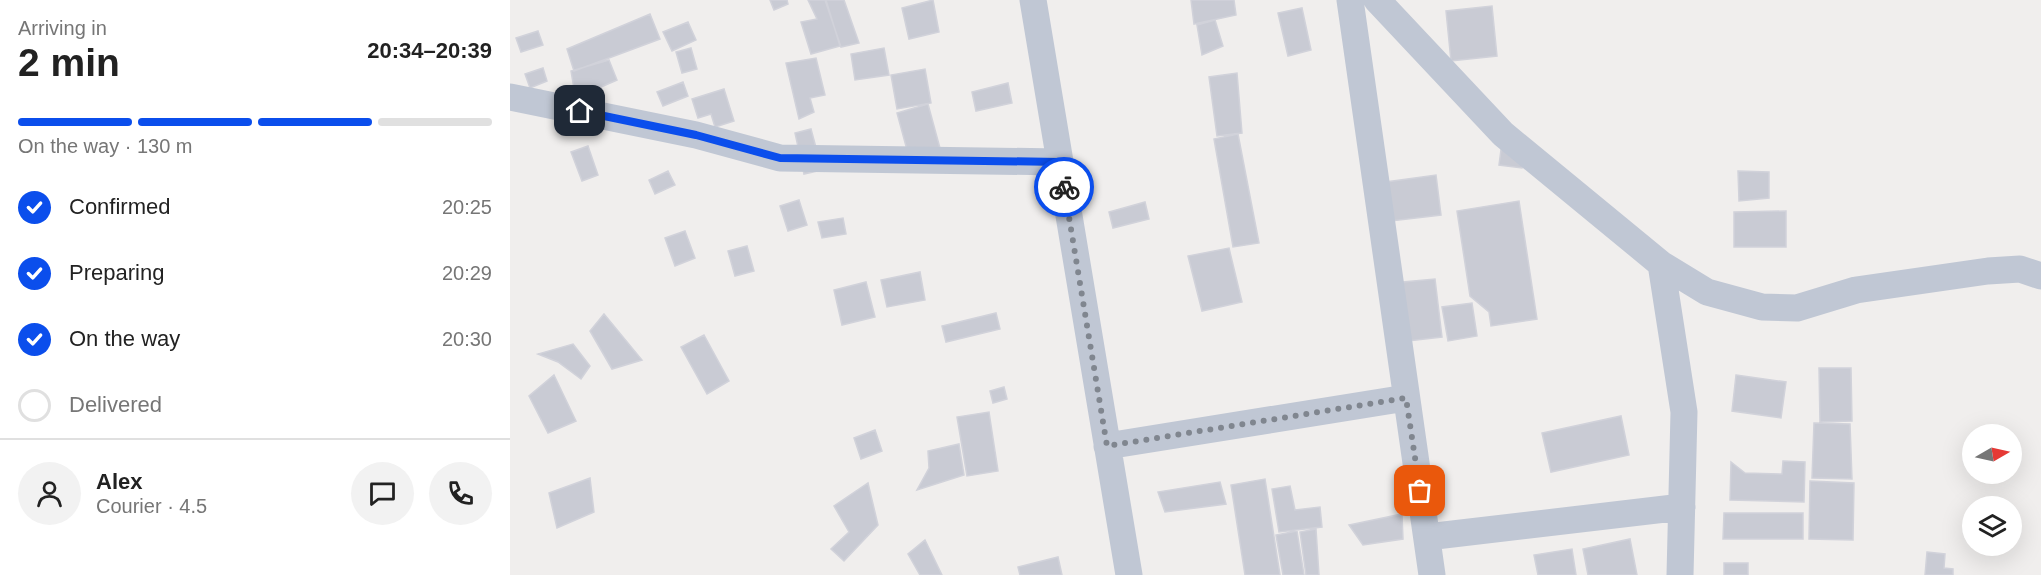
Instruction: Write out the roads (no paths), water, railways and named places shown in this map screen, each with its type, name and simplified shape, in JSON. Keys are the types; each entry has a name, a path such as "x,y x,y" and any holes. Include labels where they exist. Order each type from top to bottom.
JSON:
{"street":[{"path":"1033,0 1129,575"},
{"path":"1350,0 1432,575"},
{"path":"1377,0 1503,134 1661,264 1707,292 1762,307 1797,308 1856,290 1988,271 2020,269 2041,276"},
{"path":"510,97 696,135 780,158 1060,162"},
{"path":"1661,264 1684,412 1680,575"},
{"path":"1107,446 1406,398"},
{"path":"1427,537 1682,507"}]}
